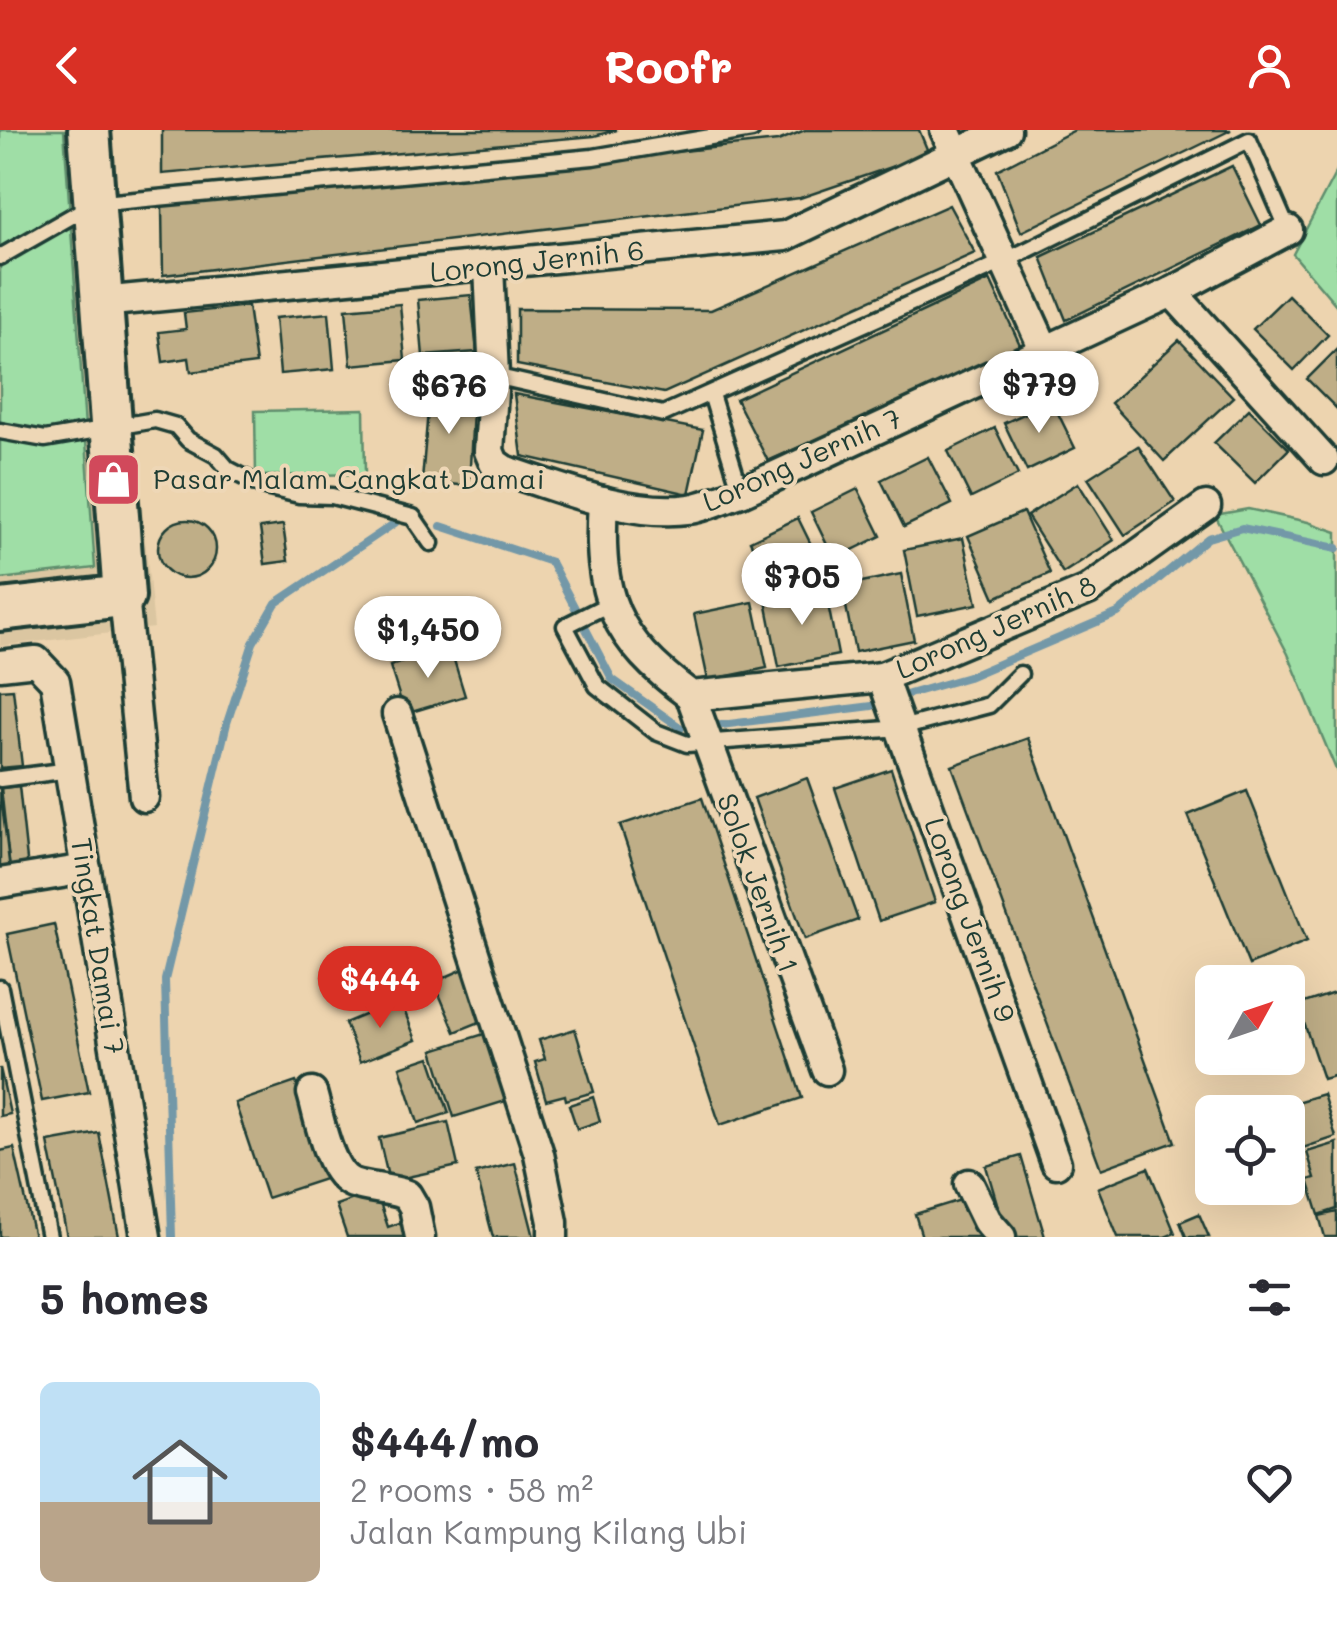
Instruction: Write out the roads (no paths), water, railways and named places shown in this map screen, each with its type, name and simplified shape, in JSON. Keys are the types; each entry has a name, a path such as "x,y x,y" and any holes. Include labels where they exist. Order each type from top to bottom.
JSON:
{"street":[{"path":"89,130 124,596 144,797"},
{"path":"945,130 1045,351"},
{"name":"Lorong Jernih 6","path":"101,302 784,236 1006,130"},
{"name":"Lorong Jernih 7","path":"494,376 488,451 494,463 504,470 603,502 691,509 742,492 1172,292 1288,230"},
{"path":"489,266 494,376"},
{"path":"1172,292 1324,460"},
{"path":"603,502 600,546 607,605 628,638 662,674 691,696"},
{"name":"Lorong Jernih 8","path":"691,696 882,677 1088,590 1206,506"},
{"path":"0,610 124,596"},
{"name":"Tingkat Damai 7","path":"0,665 36,662 55,680 146,1237"},
{"name":"Lorong Jernih 9","path":"882,677 1056,1163"},
{"name":"Solok Jernih 1","path":"691,696 827,1070"},
{"path":"396,714 539,1154 553,1222 552,1237"},
{"path":"0,884 86,869"},
{"path":"312,1092 332,1162 351,1182 407,1195 420,1237"},
{"path":"968,1184 986,1222 1000,1237"}],"lane":[{"path":"0,257 93,204 593,157 752,130"},
{"path":"494,376 663,414 1004,262 1249,140 1288,230"},
{"path":"712,394 742,492"},
{"path":"0,431 44,439 155,420 176,426 188,440 216,454 228,469 260,486 299,495 332,496 413,517 431,543"},
{"path":"607,605 565,626 597,686 656,732 686,744 901,728 989,705 1020,674"},
{"path":"0,778 70,770"},
{"path":"0,988 49,1237"}],"waterway":[{"path":"172,1237 165,980 227,723 253,643 276,603 395,523"},
{"path":"441,526 551,562 612,679 681,728"},
{"path":"909,694 968,677 1118,613 1208,538 1242,528 1337,548"},
{"path":"721,725 872,706"}],"place":[{"name":"Pasar Malam Cangkat Damai","path":"114,479"}]}
